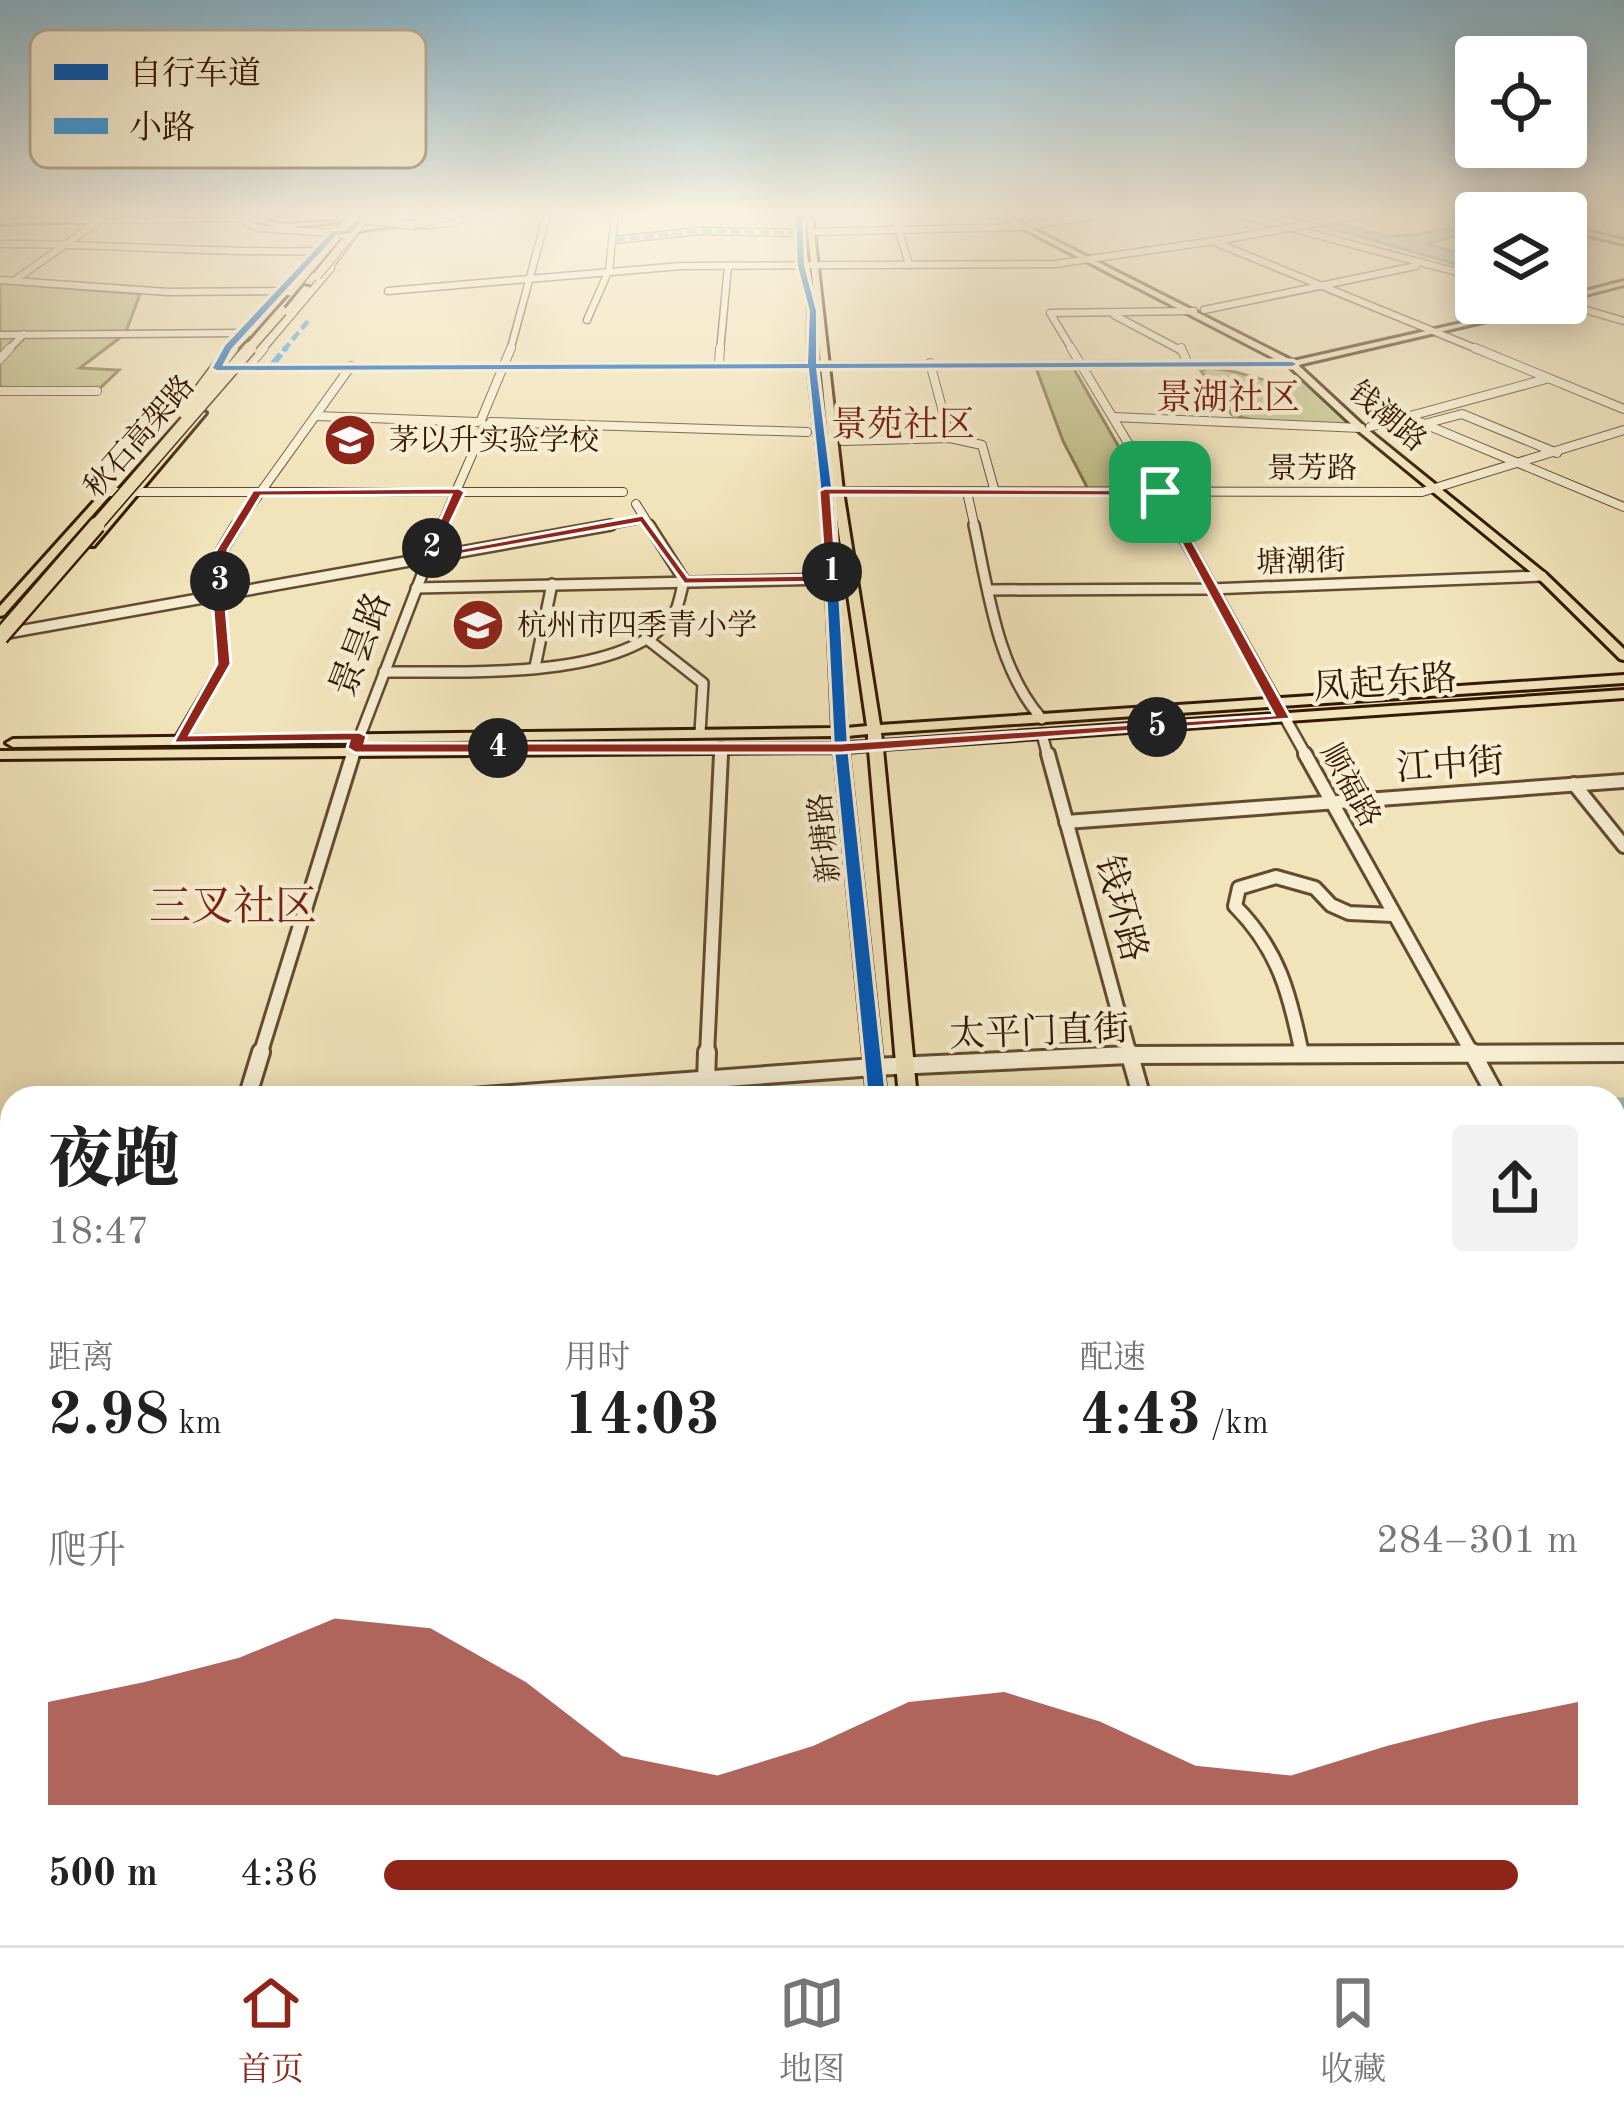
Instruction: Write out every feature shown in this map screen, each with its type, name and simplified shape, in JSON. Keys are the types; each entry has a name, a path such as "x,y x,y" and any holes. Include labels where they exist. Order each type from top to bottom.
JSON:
{"highway":[{"path":"184,412 204,379 270,305"},
{"name":"秋石高架路","path":"2,629 279,305"},
{"name":"秋石高架路","path":"2,629 285,305"},
{"path":"208,398 236,377 296,305"}],"main road":[{"path":"2,629 106,491 271,305"},
{"path":"2,629 138,491 294,305"},
{"name":"新塘路","path":"811,305 832,491 874,738 906,1086"},
{"name":"新塘路","path":"818,364 822,305"},
{"name":"钱潮路","path":"1189,305 1298,362 1365,428 1444,488 1542,576 1624,656"},
{"path":"1298,362 1460,324"},
{"name":"新塘路","path":"832,491 840,740 876,1086"},
{"name":"凤起东路","path":"1280,711 1624,679"},
{"name":"凤起东路","path":"0,744 179,740 721,748 1624,694"},
{"name":"凤起东路","path":"874,738 1006,721 1042,727"},
{"name":"凤起东路","path":"0,755 700,733 840,740"}],"street":[{"path":"269,305 217,361 218,368 1298,362"},
{"path":"244,368 299,305"},
{"name":"景昙路","path":"251,1086 357,742 427,558 459,492 525,305"},
{"path":"587,320 594,305"},
{"path":"718,363 724,305"},
{"path":"1103,311 1199,310 1226,305"},
{"path":"1370,305 1624,409"},
{"path":"1587,309 1624,321"},
{"path":"1103,311 1179,345 1188,364"},
{"name":"顺福路","path":"1103,311 1050,313 1160,492 1489,1086"},
{"path":"0,335 241,333"},
{"path":"0,359 23,334"},
{"path":"930,364 950,438"},
{"path":"179,740 224,664 218,596 222,550 257,492 351,366"},
{"path":"1113,417 1225,418 1263,426 1365,428 1546,379"},
{"path":"0,392 97,391"},
{"path":"1424,424 1462,414 1557,453"},
{"path":"316,416 808,432"},
{"path":"1410,418 1624,507"},
{"name":"景芳路","path":"832,491 1444,488 1624,430"},
{"path":"844,441 950,438 982,445 995,492"},
{"path":"106,491 623,492"},
{"path":"967,491 1025,707 1042,727"},
{"path":"384,672 535,667 606,655 647,639 676,616 684,580 636,504"},
{"path":"2,629 218,596 643,519"},
{"name":"塘潮街","path":"990,590 1210,589 1542,576"},
{"path":"416,588 832,579"},
{"path":"535,667 552,584"},
{"path":"647,639 703,682 700,733"},
{"path":"1006,721 1025,707"},
{"name":"钱环路","path":"1042,727 1138,1086"},
{"path":"706,1080 721,748"},
{"name":"江中街","path":"1066,822 1624,781"},
{"path":"1574,784 1624,846"},
{"path":"1302,1054 1284,974 1270,937 1235,906 1239,888 1276,877 1316,888 1337,911 1393,915"},
{"name":"太平门直街","path":"673,1086 903,1065 1129,1055 1624,1053"}],"shaded area":[{"path":"0,305 136,305 125,334 80,368 119,370 97,391 0,391"},
{"path":"1036,368 1074,369 1143,489 1088,489 1063,441"},
{"path":"1208,368 1283,383 1310,379 1357,426 1279,426 1232,415 1201,371"}],"marked path":[{"path":"272,365 309,320"}],"cycle path":[{"path":"268,305 228,348 217,368 1292,364"},
{"path":"811,305 841,748 876,1086"}],"place":[{"name":"茅以升实验学校","path":"350,440"},
{"name":"杭州市四季青小学","path":"478,625"}],"district":[{"name":"景湖社区","path":"1228,396"},
{"name":"景苑社区","path":"903,423"},
{"name":"三叉社区","path":"233,905"}],"route":[{"path":"825,491 1160,492 1283,719 841,748 355,748 359,736 179,740 224,664 218,596 222,550 257,492 459,492 427,558 643,519 684,580 832,579 825,491"}]}
